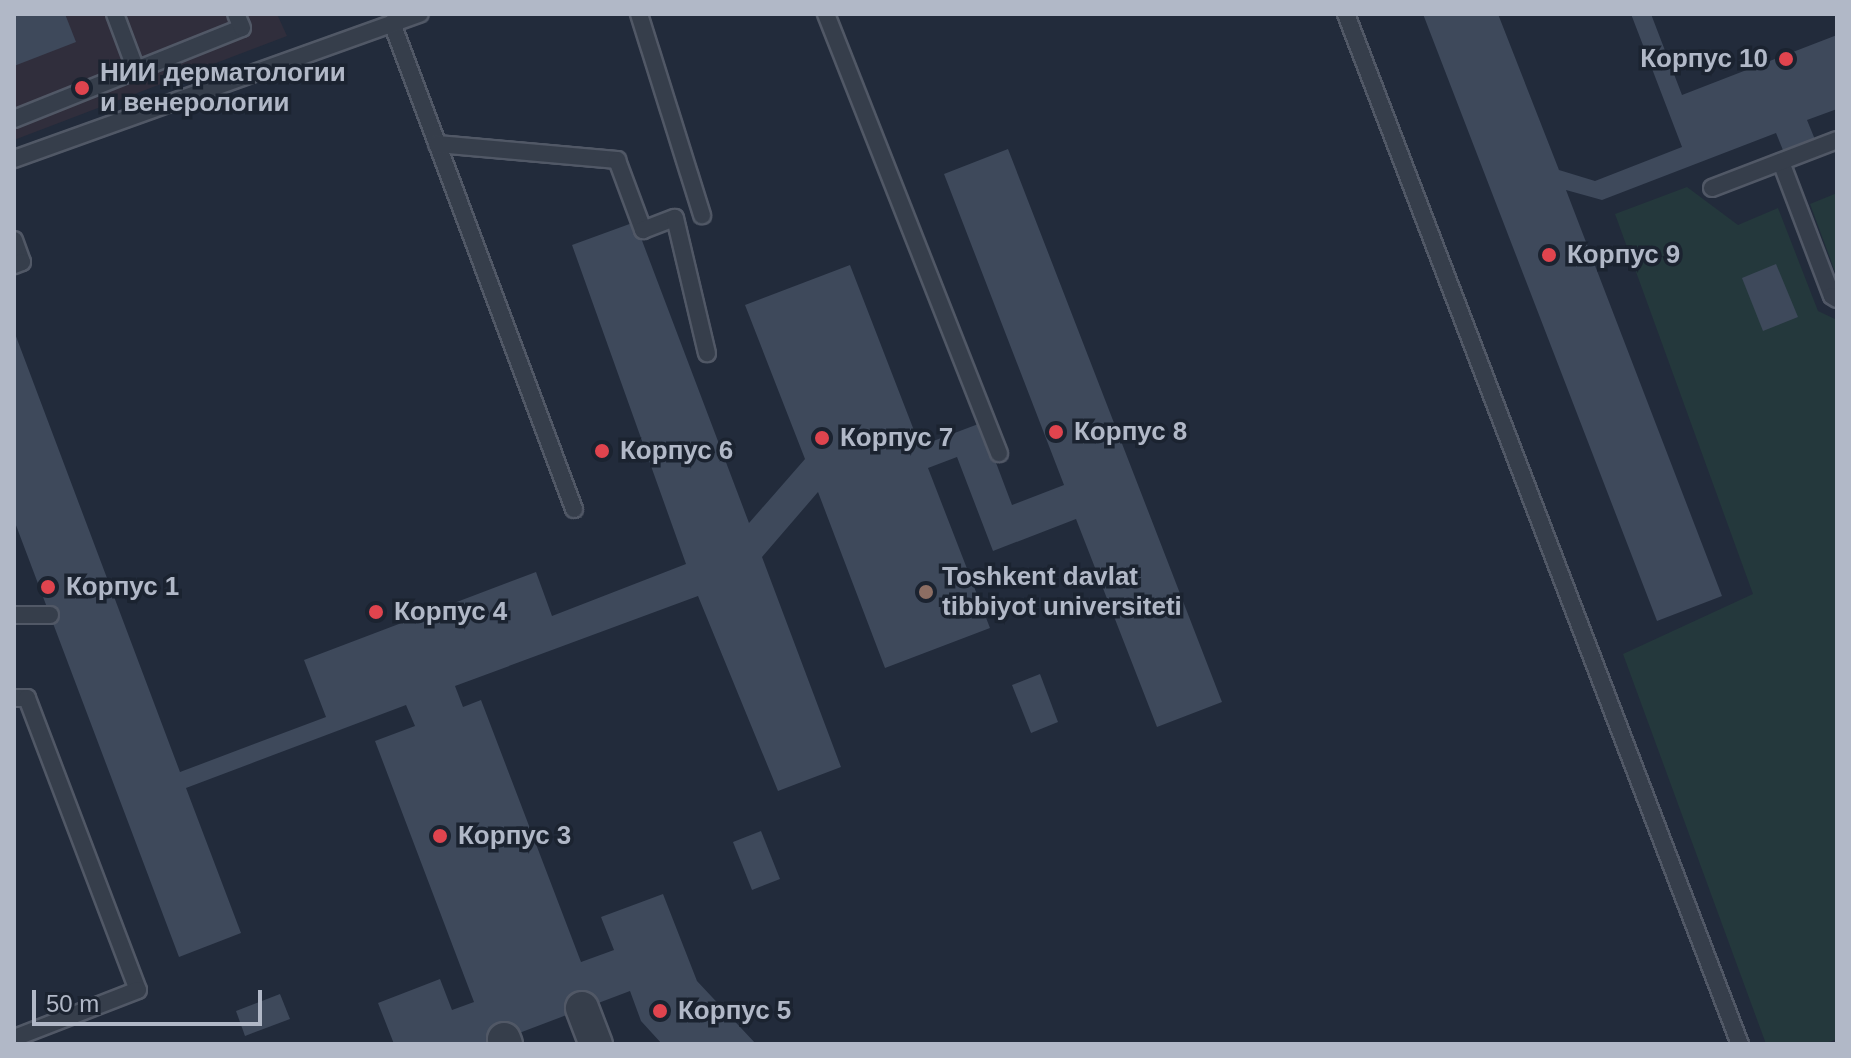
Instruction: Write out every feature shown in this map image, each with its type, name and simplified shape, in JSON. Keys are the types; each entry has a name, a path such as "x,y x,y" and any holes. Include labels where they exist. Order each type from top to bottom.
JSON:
{"street":[{"path":"582,1008 596,1044"}],"lane":[{"path":"115,14 136,70"},
{"path":"14,119 242,28 236,14"},
{"path":"14,159 420,14"},
{"path":"639,14 702,215"},
{"path":"826,14 999,453"},
{"path":"1346,14 1740,1044"},
{"path":"392,23 574,509"},
{"path":"1712,188 1837,140"},
{"path":"437,144 617,160 643,230 675,218 707,353"},
{"path":"1781,162 1832,296 1837,299"},
{"path":"14,240 22,262 14,265"},
{"path":"14,615 50,615"},
{"path":"14,698 27,698 138,990 14,1038"}],"shaded area":[{"name":"НИИ дерматологии и венерологии","path":"14,14 277,14 287,36 14,140"}],"green space":[{"path":"1687,187 1738,225 1778,208 1818,311 1837,320 1837,1039 1824,1044 1766,1044 1623,654 1753,594 1615,214"},
{"path":"1837,193 1837,277 1810,204"}],"building":[{"path":"14,14 65,14 76,42 14,66"},
{"path":"1423,14 1498,14 1559,170 1595,181 1682,147 1631,14 1651,14 1682,95 1837,35 1837,109 1807,120 1816,142 1785,155 1776,133 1602,200 1566,190 1722,596 1657,621"},
{"path":"1008,149 1222,702 1157,727 1076,519 993,551 957,457 928,468 990,628 885,668 818,492 762,557 841,767 778,791 698,596 455,686 463,707 481,700 581,962 614,950 601,917 663,894 697,981 756,1044 662,1044 641,1021 630,991 490,1044 394,1044 378,1003 440,979 452,1010 474,1002 375,741 415,726 406,705 186,788 241,933 179,957 14,520 14,331 180,772 326,717 304,660 536,572 552,616 686,564 572,245 635,222 749,523 805,459 745,305 850,265 920,446 981,423 1012,505 1064,485 944,174"},
{"path":"1776,264 1798,317 1763,331 1742,278"},
{"path":"1040,674 1058,722 1031,733 1012,685"},
{"path":"761,831 780,879 752,890 733,842"},
{"path":"280,994 290,1019 245,1036 236,1011"}],"place":[{"name":"Корпус 10","path":"1786,59"},
{"name":"НИИ дерматологии и венерологии","path":"82,88"},
{"name":"Корпус 9","path":"1549,255"},
{"name":"Корпус 8","path":"1056,432"},
{"name":"Корпус 7","path":"822,438"},
{"name":"Корпус 6","path":"602,451"},
{"name":"Корпус 1","path":"48,587"},
{"name":"Toshkent davlat tibbiyot universiteti","path":"926,592"},
{"name":"Корпус 4","path":"376,612"},
{"name":"Корпус 3","path":"440,836"},
{"name":"Корпус 5","path":"660,1011"}]}
